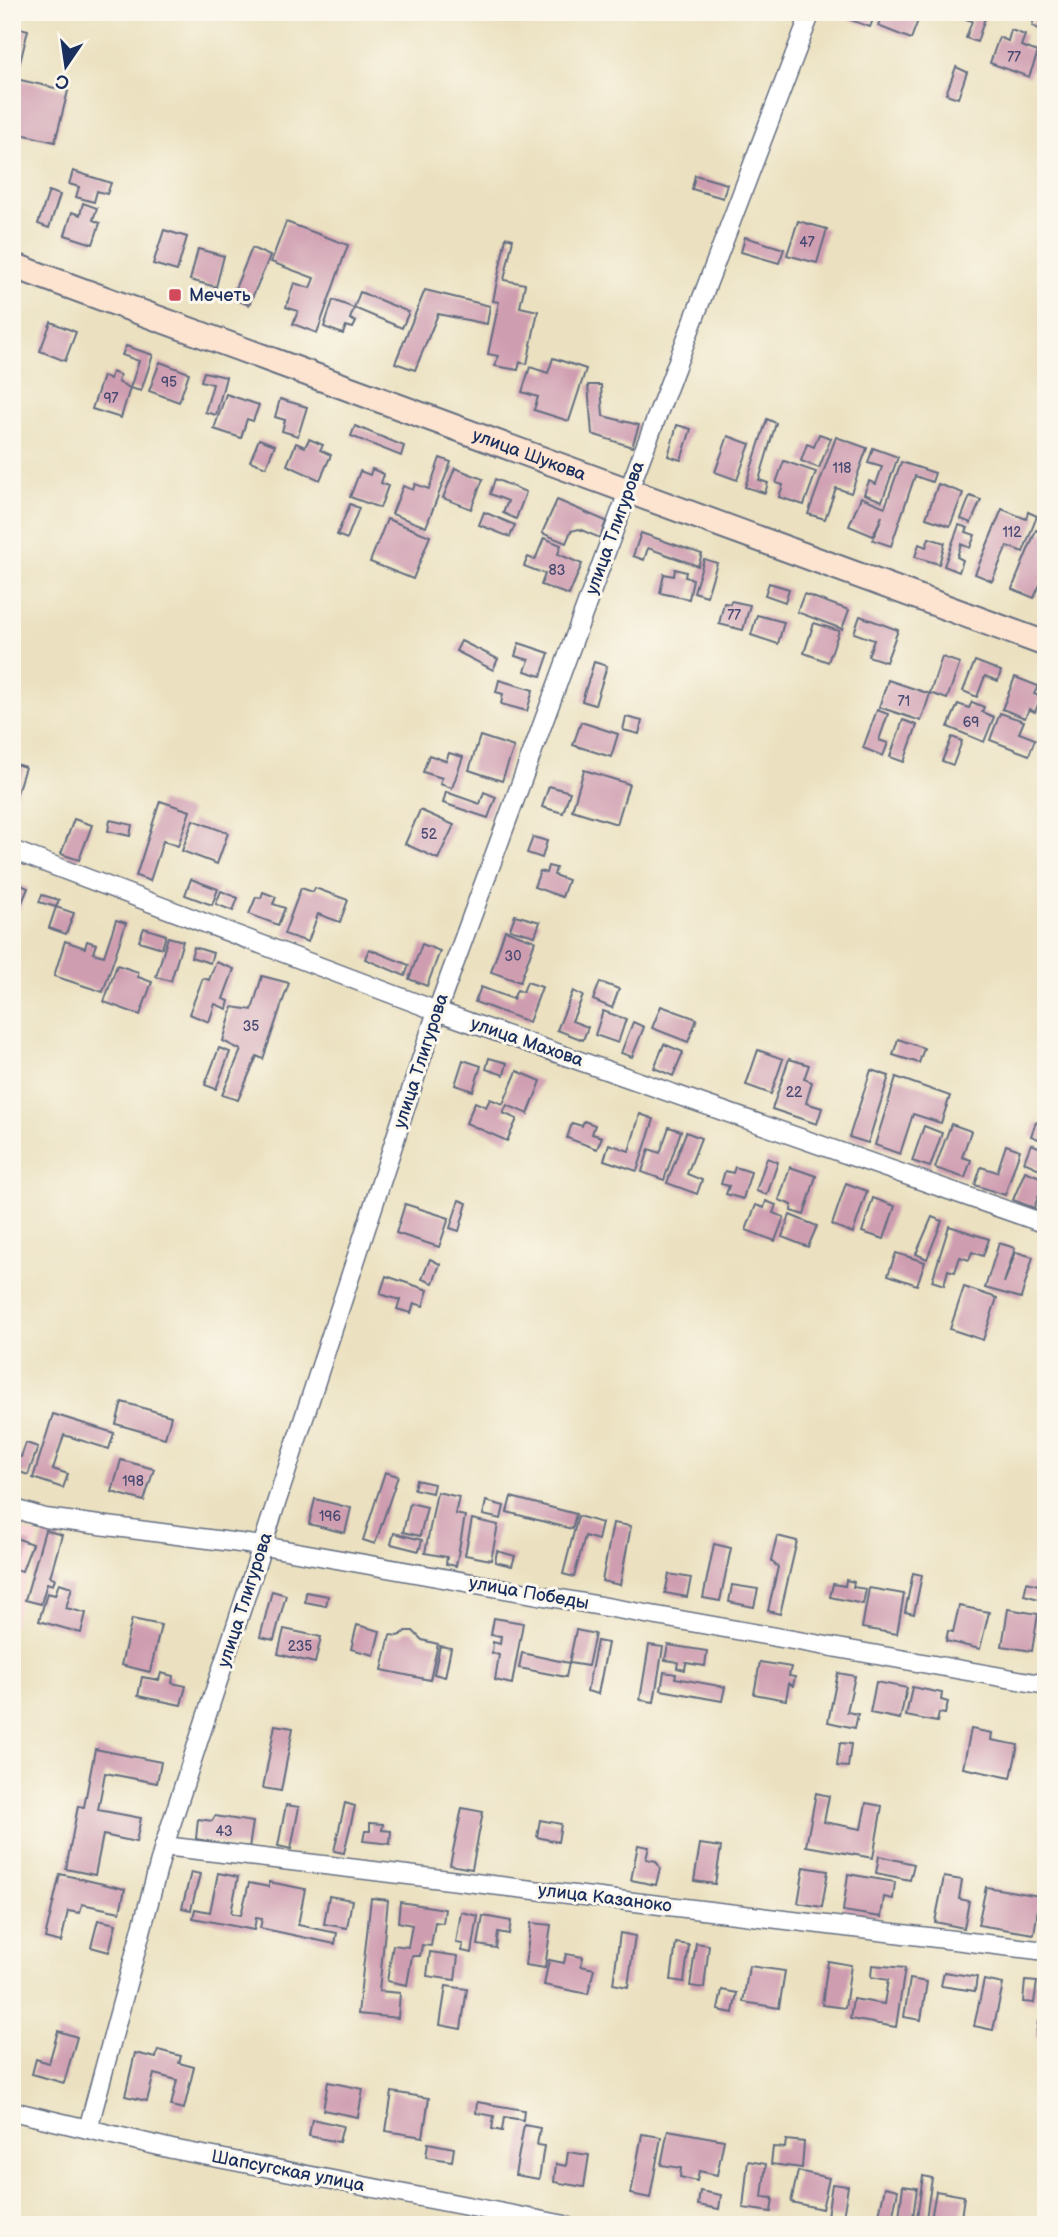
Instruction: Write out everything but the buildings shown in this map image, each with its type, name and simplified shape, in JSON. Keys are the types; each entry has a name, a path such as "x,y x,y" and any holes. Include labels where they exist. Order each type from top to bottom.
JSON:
{"main road":[{"name":"улица Шукова","path":"12,265 1046,644"}],"street":[{"name":"улица Тлигурова","path":"88,2129 164,1846 437,1011 628,492 811,12"},
{"name":"улица Махова","path":"12,850 437,1011 1046,1224"},
{"name":"улица Победы","path":"12,1508 45,1518 263,1546 1046,1685"},
{"name":"улица Казаноко","path":"164,1846 1046,1951"},
{"name":"Шапсугская улица","path":"12,2111 172,2149 565,2225"}],"shaded area":[{"path":"12,1527 39,1535 12,1629"}],"place":[{"name":"Мечеть","path":"175,295"}]}
